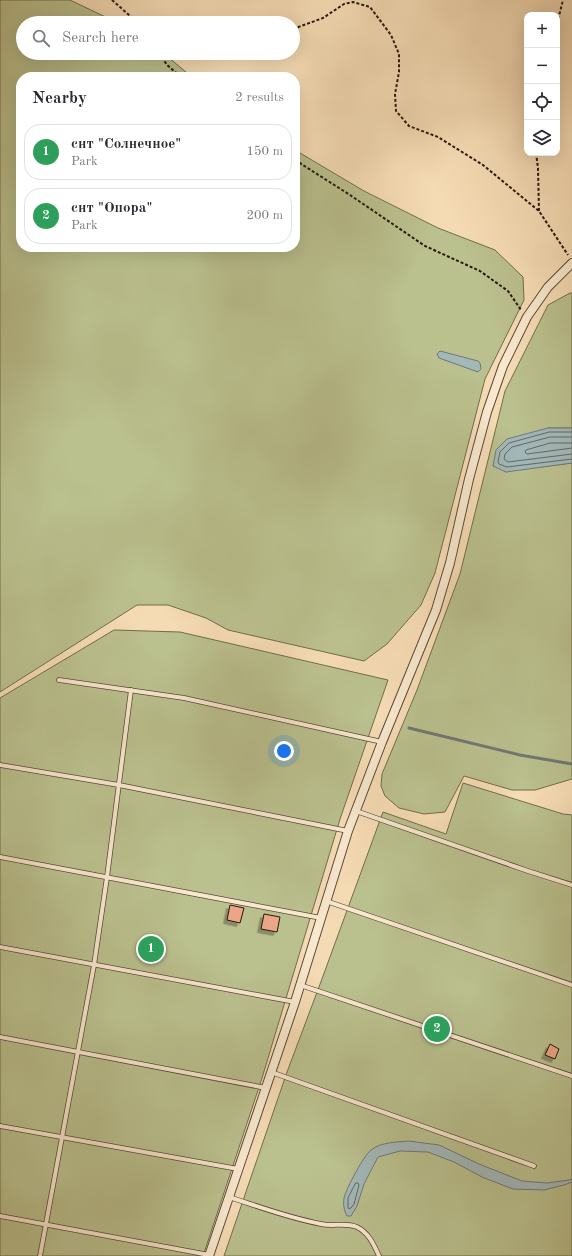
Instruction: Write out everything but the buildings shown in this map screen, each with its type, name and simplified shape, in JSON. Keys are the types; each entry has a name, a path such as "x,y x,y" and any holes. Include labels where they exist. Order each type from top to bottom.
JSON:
{"street":[{"path":"209,1256 295,1002 348,831 382,742 436,610 450,563 469,479 487,412 503,366 527,317 570,259"}],"lane":[{"path":"59,680 184,698 382,742"},
{"path":"40,1256 94,965 131,690"},
{"path":"0,765 119,785 348,831"},
{"path":"356,811 528,871 572,884"},
{"path":"0,857 320,918"},
{"path":"326,901 572,985"},
{"path":"0,947 295,1002"},
{"path":"300,985 572,1076"},
{"path":"0,1037 266,1088"},
{"path":"271,1072 534,1166"},
{"path":"0,1126 238,1169"},
{"path":"229,1196 295,1219 323,1225 347,1224 357,1227 366,1234 379,1256"},
{"path":"0,1216 209,1256"}],"path":[{"path":"112,0 131,16"},
{"path":"560,12 563,0"},
{"path":"300,26 323,18 344,4 353,2 370,8 391,35 399,54 399,72 395,94 396,111 409,126 438,137 484,164 539,211 570,259"},
{"path":"164,60 175,72"},
{"path":"536,156 539,211"},
{"path":"300,163 425,246 480,272 508,291 527,317"}],"green space":[{"path":"0,0 70,0 103,16 16,16 16,60 171,60 186,72 16,72 16,252 300,252 300,153 364,191 438,228 495,250 523,277 524,300 485,379 435,573 421,605 387,644 364,661 228,630 206,618 168,605 137,605 0,692"},
{"path":"572,293 572,428 548,428 540,467 572,463 572,779 535,790 512,790 464,776 445,812 424,814 399,808 385,796 381,786 382,774 417,690 460,574 505,391 548,305"},
{"path":"114,630 180,632 388,680 340,819 262,1078 203,1256 0,1256 0,698"},
{"path":"463,783 563,814 572,815 572,1256 224,1256 287,1072 383,812 446,834"}],"water":[{"path":"440,351 478,361 481,369 478,372 439,358 437,354"},
{"path":"548,428 572,428 572,463 506,472 493,466 496,450 507,439"},
{"path":"409,1141 439,1145 479,1164 522,1181 547,1183 572,1179 572,1182 544,1190 513,1189 482,1177 454,1162 428,1152 400,1151 378,1157 364,1184 357,1206 351,1216 347,1216 344,1210 345,1194 368,1153 379,1145"}],"waterway":[{"path":"409,728 520,755 572,764"}],"place":[{"name":"снт \"Солнечное\"","path":"151,949"},
{"name":"снт \"Опора\"","path":"437,1029"}]}
